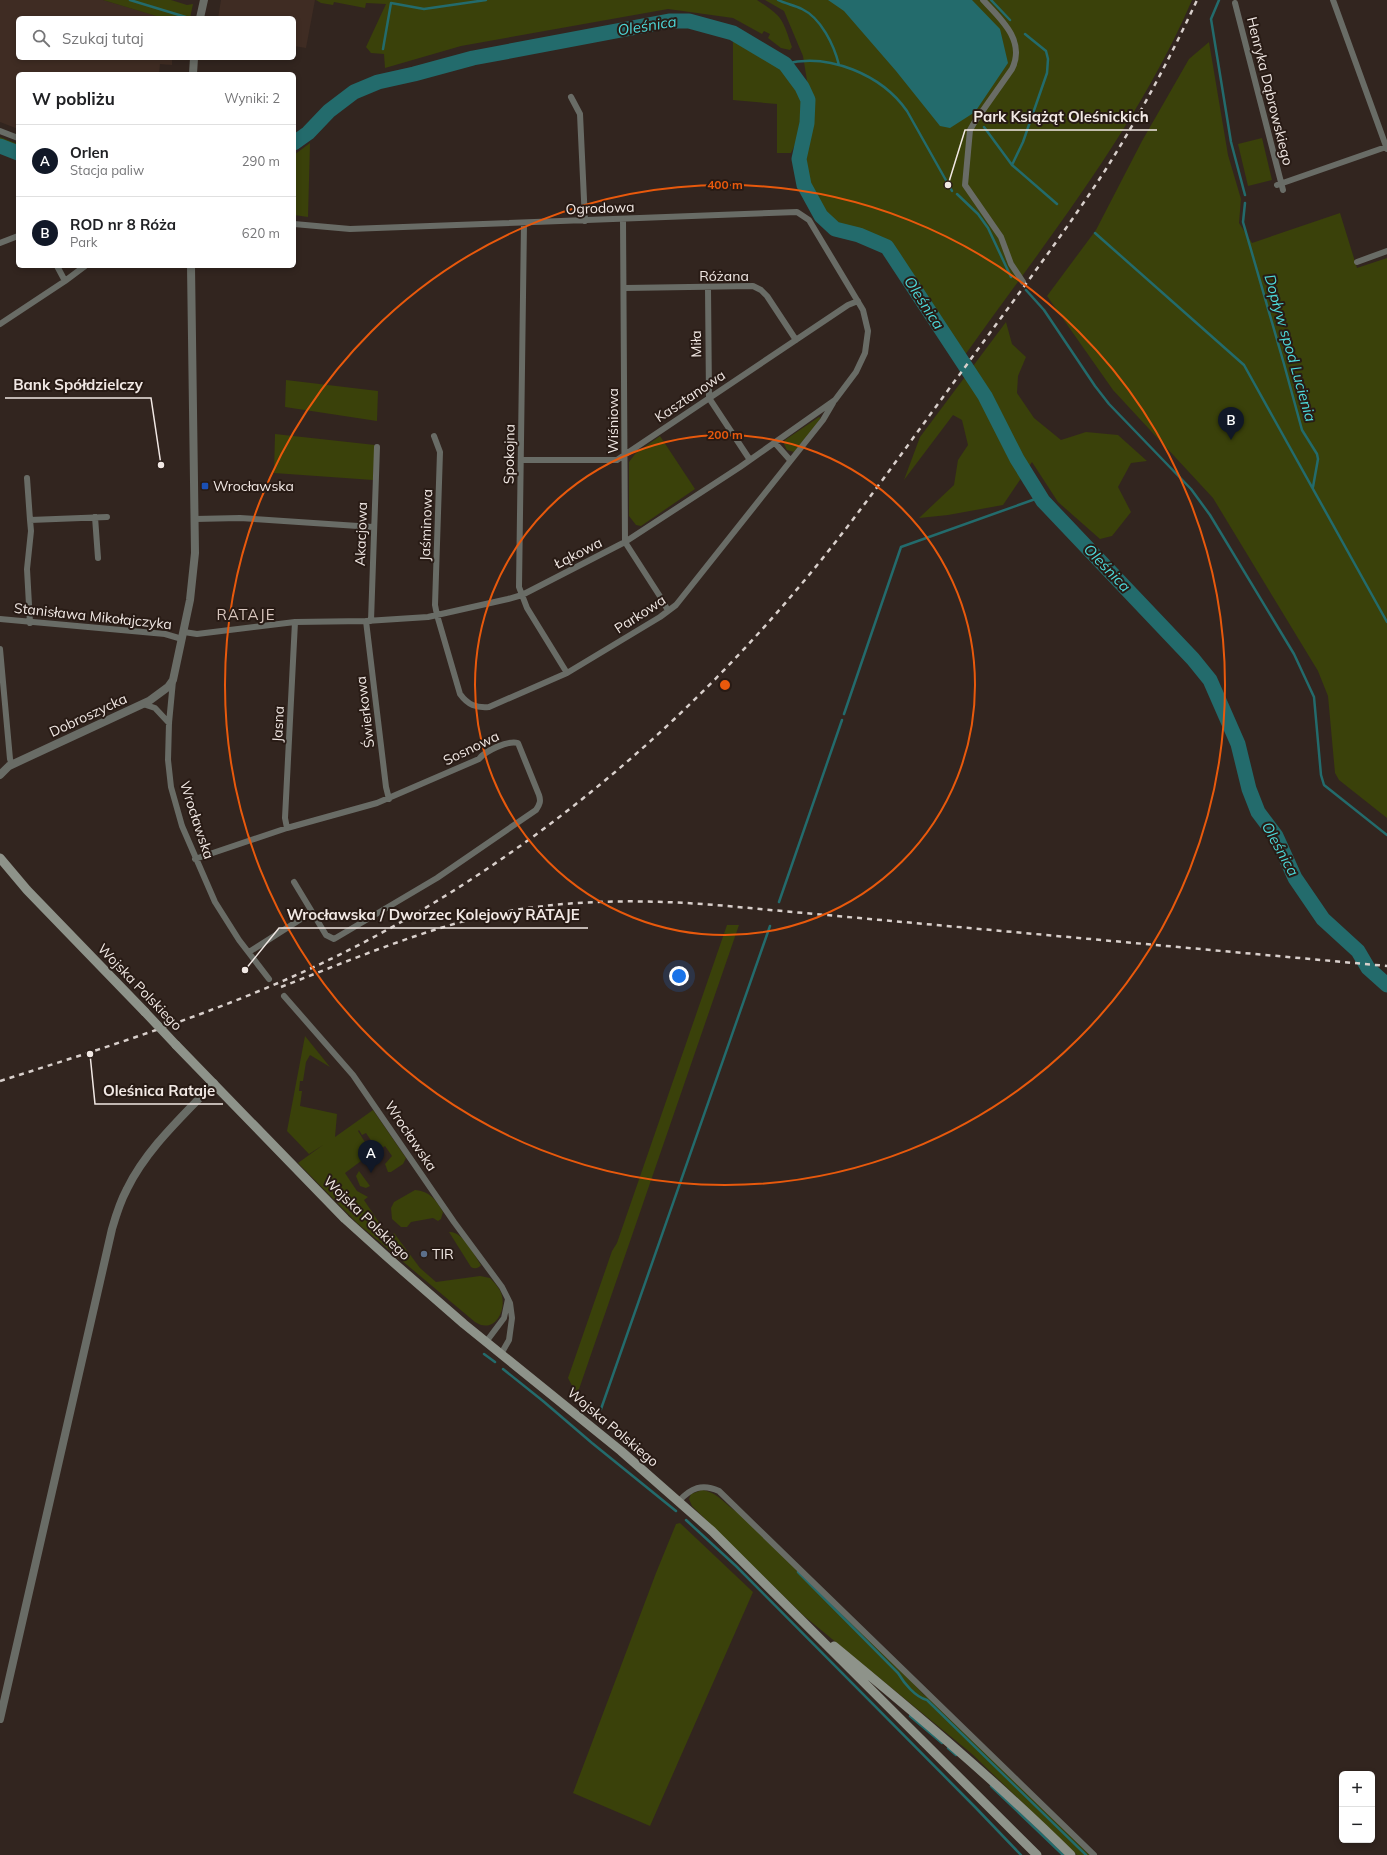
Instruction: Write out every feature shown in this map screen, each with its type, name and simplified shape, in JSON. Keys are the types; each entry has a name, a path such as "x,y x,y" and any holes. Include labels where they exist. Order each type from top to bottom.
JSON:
{"main road":[{"name":"Wojska Polskiego","path":"0,858 32,895 345,1219 441,1305 621,1451 679,1501 797,1615"},
{"path":"797,1615 871,1692 1037,1855"},
{"path":"797,1615 951,1743 1004,1790 1072,1855"}],"street":[{"path":"200,16 204,0"},
{"path":"983,0 1008,27 1014,39 1017,61 970,130 965,185 1001,237 1011,264 1023,282"},
{"name":"Henryka Dąbrowskiego","path":"1235,3 1281,187 1387,148 1333,0"},
{"path":"192,72 194,60"},
{"path":"571,97 580,114 585,221"},
{"path":"0,130 16,137"},
{"name":"Ogrodowa","path":"296,224 350,229 585,221 790,211 798,212 810,220 858,301"},
{"name":"Wiśniowa","path":"623,219 625,288 625,542"},
{"name":"Spokojna","path":"524,223 519,581 527,608 567,673"},
{"path":"0,243 16,237"},
{"path":"1357,262 1387,251"},
{"path":"58,268 65,281"},
{"path":"0,324 82,268"},
{"name":"Wrocławska","path":"191,268 195,519 194,581 173,680 169,723 168,760 171,787 182,826 195,859 215,902 248,952 270,979"},
{"name":"Różana","path":"625,288 708,288 752,286 761,290 767,296 796,340"},
{"name":"Miła","path":"708,288 709,398"},
{"name":"Kasztanowa","path":"521,460 617,460 848,305 858,301"},
{"name":"Łąkowa","path":"183,635 295,622 368,621 437,615 522,595 625,542 750,460 835,400 856,372 865,353 868,331 866,319 858,301"},
{"path":"709,398 750,460"},
{"name":"Parkowa","path":"437,615 460,694 465,701 472,705 479,708 489,706 567,673 668,611 678,602 823,420 835,400"},
{"name":"Jaśminowa","path":"434,436 440,452 435,605 437,615"},
{"path":"775,443 790,460"},
{"name":"Akacjowa","path":"368,621 377,447"},
{"path":"27,478 31,531 27,569 30,622"},
{"path":"30,520 106,517"},
{"path":"95,518 98,558"},
{"path":"195,519 240,518 374,527"},
{"path":"625,542 663,600 668,611"},
{"name":"Stanisława Mikołajczyka","path":"0,619 183,635"},
{"name":"Świerkowa","path":"368,621 386,787 389,799"},
{"name":"Jasna","path":"287,828 286,818 295,622"},
{"path":"0,649 11,766"},
{"name":"Dobroszycka","path":"0,774 11,766 144,704 160,693 173,680"},
{"path":"144,704 155,708 169,723"},
{"name":"Sosnowa","path":"195,859 287,828 389,799 480,759 483,754 514,742 518,743 541,800 536,810 437,878 338,937 330,938 326,935 294,882"},
{"name":"Dobroszycka","path":"0,766 11,766"},
{"path":"248,952 312,912"},
{"name":"Wrocławska","path":"284,996 353,1075 454,1222 502,1286 512,1308 509,1340 501,1354"},
{"path":"0,1719 118,1207 127,1188 153,1149 214,1083"},
{"path":"486,1342 504,1318 508,1297"},
{"path":"679,1501 684,1495 699,1486 712,1488 719,1491 1094,1855"}],"shaded area":[{"path":"0,0 103,0 157,16 16,16 16,60 172,60 172,65 160,64 159,72 16,72 16,128 0,122"},
{"path":"221,0 315,0 306,48 296,46 296,16 218,16"}],"green space":[{"path":"103,0 171,0 187,5 193,4 190,16 156,16"},
{"path":"316,0 757,0 772,10 780,19 792,47 790,50 781,48 768,38 770,34 764,31 762,34 733,18 668,9 461,46 385,68 384,54 371,53 366,47 386,4 366,3 365,8 334,2 333,5 321,3"},
{"path":"765,0 1192,0 1169,48 1117,139 1058,227 965,355 889,243 834,223 814,197 804,173 803,155 810,99 803,56 784,11"},
{"path":"733,41 781,68 791,78 798,89 802,102 802,117 798,135 791,153 777,153 777,104 733,100"},
{"path":"1209,42 1228,155 1241,199 1239,223 1252,243 1340,213 1357,268 1387,258 1387,818 1339,780 1335,773 1328,696 1318,671 1213,498 1113,390 1047,296 1096,230 1142,141 1189,59"},
{"path":"0,137 16,143 16,149 0,143"},
{"path":"1262,138 1272,180 1248,186 1238,144"},
{"path":"310,143 308,217 296,215 296,154"},
{"path":"1006,322 1012,344 1026,357 1018,376 1017,393 1034,418 1061,440 1086,432 1118,435 1147,461 1131,463 1118,487 1131,512 1112,536 1100,539 1058,502 1032,462 1003,505 948,515 919,518 954,485 958,460 968,445 962,420 953,415 904,480 920,437"},
{"path":"286,380 378,391 377,421 285,407"},
{"path":"819,417 821,418 794,452 787,450 784,444 785,440"},
{"path":"275,434 375,445 373,480 274,473"},
{"path":"660,436 695,489 641,526 636,525 629,516 629,462 635,454"},
{"path":"727,925 739,925 577,1395 568,1378 612,1251 617,1243"},
{"path":"305,1036 330,1067 310,1055 306,1062 303,1081 300,1081 299,1091 302,1091 300,1106 337,1114 335,1137 373,1110 406,1158 403,1164 391,1172 388,1172 385,1164 392,1156 385,1146 378,1151 366,1133 362,1135 359,1130 358,1131 368,1147 365,1149 369,1155 345,1173 357,1191 368,1197 364,1200 390,1239 394,1233 420,1268 436,1282 480,1276 490,1278 496,1284 502,1296 503,1302 500,1315 493,1324 481,1325 475,1322 357,1223 298,1163 323,1145 309,1154 287,1131"},
{"path":"359,1171 370,1186 366,1188 360,1186 356,1176"},
{"path":"415,1190 429,1194 435,1200 443,1212 441,1219 438,1221 433,1218 411,1222 407,1227 401,1227 392,1219 391,1208 394,1202"},
{"path":"449,1232 459,1235 463,1239 481,1265 479,1267 471,1267"},
{"path":"702,1490 714,1494 734,1510 745,1516 901,1670 924,1695 930,1698 1090,1855 1077,1855 972,1754 804,1616 692,1506 689,1499 691,1494"},
{"path":"680,1523 753,1592 650,1826 573,1793 656,1573 676,1524"}],"water":[{"path":"828,0 972,0 1000,29 1008,63 975,112 950,128 940,126 896,71 844,11"}],"waterway":[{"path":"130,0 182,16"},
{"path":"383,49 391,3 424,9 486,0"},
{"path":"778,0 809,13 821,25 834,49 839,65"},
{"path":"991,0 1010,20"},
{"name":"Dopływ spod Lucienia","path":"1219,0 1211,19 1231,142 1245,195"},
{"name":"Oleśnica","path":"296,142 308,133 329,111 354,92 378,82 473,58 669,21 689,21 733,33 785,64 802,87 808,100 807,123 799,159 804,185 821,216 835,229 859,235 887,247 985,396 1017,459 1043,501 1193,659 1210,680 1238,744 1249,789 1258,812 1276,836 1295,878 1323,919 1358,951 1368,968 1387,985"},
{"path":"1012,165 1023,142 1047,73 1048,59 1046,51 1025,34"},
{"path":"785,64 802,61 819,61 836,64 869,77 883,87 896,98 907,111 952,191"},
{"path":"984,127 1012,165 1057,204"},
{"name":"Oleśnica","path":"0,146 16,152"},
{"path":"957,194 978,214 988,228 1011,277"},
{"name":"Dopływ spod Lucienia","path":"1245,203 1243,222 1302,430 1317,454 1318,459 1313,487"},
{"path":"1095,233 1244,365 1387,622"},
{"path":"1026,290 1044,310 1095,386 1109,404 1191,489 1210,515 1294,654 1314,697 1321,775 1324,785 1387,835"},
{"path":"844,714 901,547 1041,497"},
{"path":"779,902 842,720"},
{"path":"601,1409 770,926"},
{"path":"484,1354 495,1362"},
{"path":"503,1369 676,1511"},
{"path":"686,1520 736,1566 1021,1855"},
{"path":"798,1572 898,1673 910,1689 918,1696 927,1700 1086,1855"},
{"path":"910,1716 942,1743"},
{"path":"948,1748 956,1755"},
{"path":"991,1786 1063,1855"}],"railway":[{"path":"0,1081 88,1053 218,1007 303,972 345,952 408,918 470,880 587,796 642,749 695,699 745,648 793,594 878,486 1053,247 1089,195 1131,128 1197,0"},
{"path":"281,987 381,948 484,916 542,906 571,903 629,901 716,905 1387,966"}],"place":[{"name":"Park Książąt Oleśnickich","path":"948,185"},
{"name":"ROD nr 8 Róża","path":"1231,440"},
{"name":"Bank Spółdzielczy","path":"161,465"},
{"name":"Wrocławska","path":"205,486"},
{"name":"Wrocławska / Dworzec Kolejowy RATAJE","path":"245,970"},
{"name":"Oleśnica Rataje","path":"90,1054"},
{"name":"Orlen","path":"371,1173"},
{"name":"TIR","path":"424,1254"}],"district":[{"name":"RATAJE","path":"246,615"}]}
